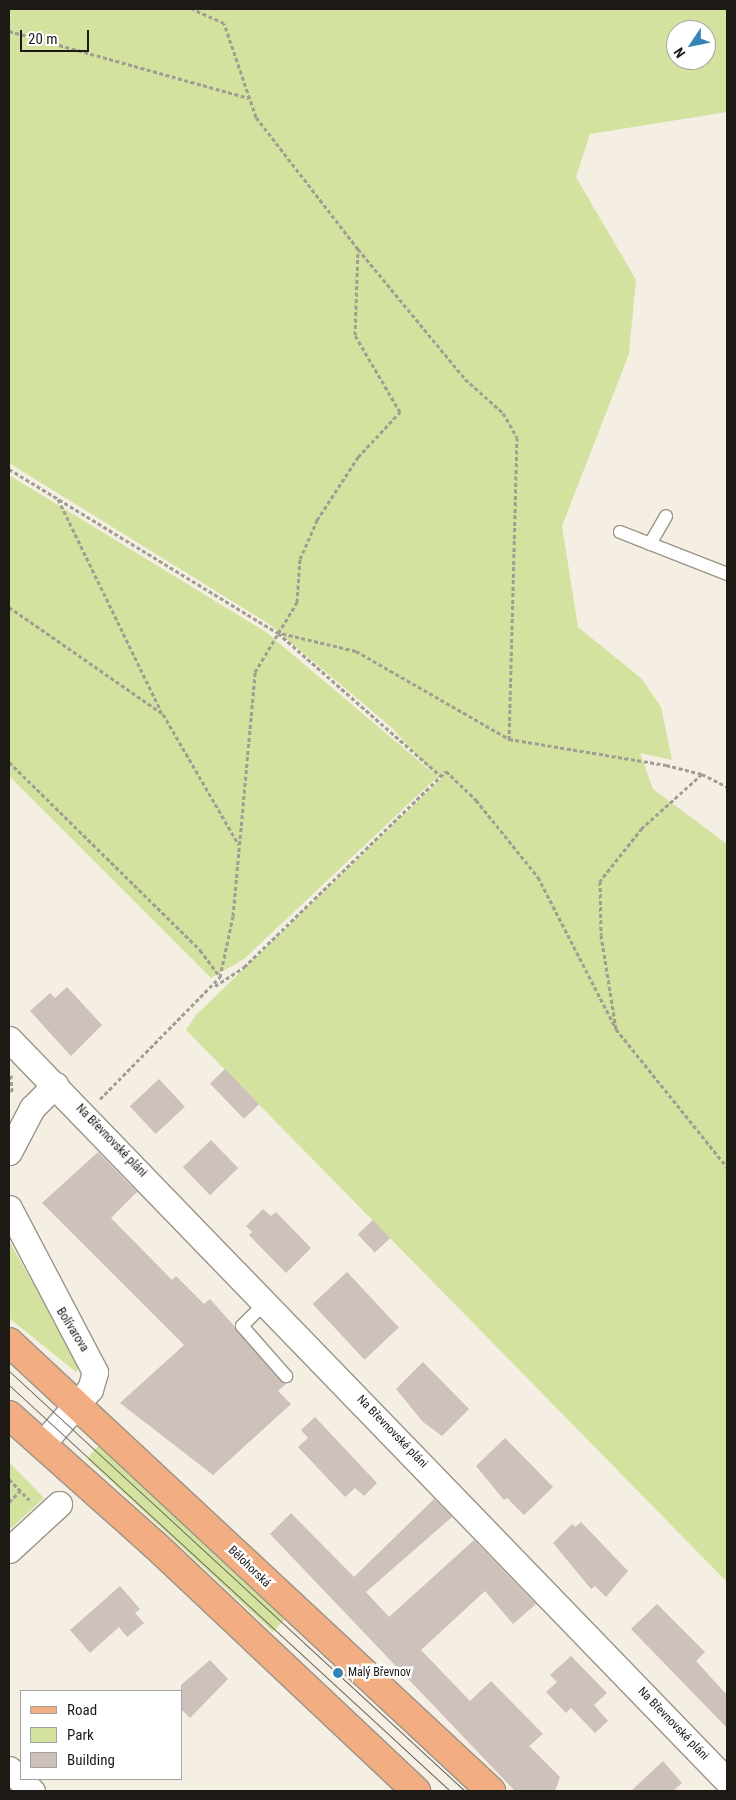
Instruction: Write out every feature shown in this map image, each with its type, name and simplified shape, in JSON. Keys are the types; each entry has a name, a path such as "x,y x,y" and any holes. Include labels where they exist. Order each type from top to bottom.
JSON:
{"main road":[{"name":"Bělohorská","path":"9,1342 491,1791"},
{"path":"9,1416 43,1443 416,1791"}],"street":[{"path":"9,1039 55,1085 32,1108 9,1152"},
{"name":"Na Břevnovské pláni","path":"55,1085 86,1114 727,1781"},
{"name":"Bolívarova","path":"9,1208 45,1283 94,1368 93,1385 43,1443"},
{"path":"9,1550 59,1504"},
{"path":"9,1769 20,1780"},
{"path":"20,1780 32,1791"}],"lane":[{"path":"650,544 666,516"},
{"path":"620,532 727,574"},
{"path":"266,1302 242,1326 286,1376"}],"path":[{"path":"192,9 224,23 256,116 358,248 465,380 503,413 517,437 509,739"},
{"path":"9,30 250,98"},
{"path":"214,988 220,977 233,916 255,672 276,632 296,602 300,559 317,520 358,457 400,412 354,335 358,248"},
{"path":"9,469 276,632 441,776"},
{"path":"58,498 163,714 239,846"},
{"path":"9,606 163,714"},
{"path":"276,632 356,651 509,739 702,774 727,787"},
{"path":"9,762 200,950 220,977"},
{"path":"86,1114 214,988 244,967 446,771 476,800 538,877 616,1029 727,1167"},
{"path":"616,1029 600,936 600,881 642,828 702,774"},
{"path":"9,1068 11,1105"},
{"path":"9,1480 32,1502"},
{"path":"9,1502 20,1491"}],"green space":[{"path":"9,9 727,9 727,112 590,134 576,177 636,280 629,354 562,526 578,627 642,679 661,707 672,760 640,753 653,789 727,844 727,1582 186,1030 196,1015 444,776 436,778 244,959 211,978 9,776 9,475 266,632 433,773 392,728 269,624 9,463"},
{"path":"9,1241 80,1366 76,1372 9,1318"},
{"path":"98,1446 124,1463 147,1491 285,1619 273,1632 87,1459"},
{"path":"9,1462 44,1498 9,1530"}],"building":[{"path":"67,987 102,1025 71,1056 30,1011 50,993 55,998"},
{"path":"225,1069 259,1104 244,1119 210,1084"},
{"path":"159,1079 185,1107 156,1134 130,1106"},
{"path":"211,1140 238,1168 210,1195 183,1167"},
{"path":"98,1152 137,1192 111,1218 172,1280 176,1276 204,1304 210,1299 286,1384 278,1391 291,1404 213,1475 120,1403 184,1345 42,1203"},
{"path":"263,1209 271,1216 276,1212 311,1248 286,1273 249,1235 252,1232 246,1226"},
{"path":"373,1220 390,1238 375,1253 358,1234"},
{"path":"347,1272 399,1328 364,1360 313,1304"},
{"path":"423,1362 469,1409 442,1436 423,1422 396,1389"},
{"path":"315,1417 377,1483 364,1496 355,1488 345,1497 298,1447 308,1438 301,1430"},
{"path":"505,1438 553,1487 524,1515 507,1498 504,1500 476,1466"},
{"path":"434,1499 452,1517 366,1592 389,1617 474,1540 536,1604 513,1624 485,1591 421,1650 470,1701 491,1681 543,1734 529,1746 560,1777 555,1791 515,1791 270,1534 291,1513 354,1577"},
{"path":"581,1522 628,1571 606,1597 595,1586 591,1589 553,1543 572,1524 575,1527"},
{"path":"120,1586 140,1609 135,1613 144,1623 127,1637 119,1627 90,1653 70,1630"},
{"path":"657,1604 705,1652 696,1661 727,1695 727,1728 631,1629"},
{"path":"571,1656 607,1693 594,1705 608,1721 595,1733 571,1708 566,1713 546,1692 557,1682 550,1675"},
{"path":"210,1660 228,1679 190,1718 182,1710 181,1685"},
{"path":"663,1761 682,1783 673,1791 631,1791"}],"tram line":[{"path":"9,1371 465,1791"},
{"path":"9,1385 450,1791"}],"place":[{"name":"Malý Břevnov","path":"338,1673"}]}
